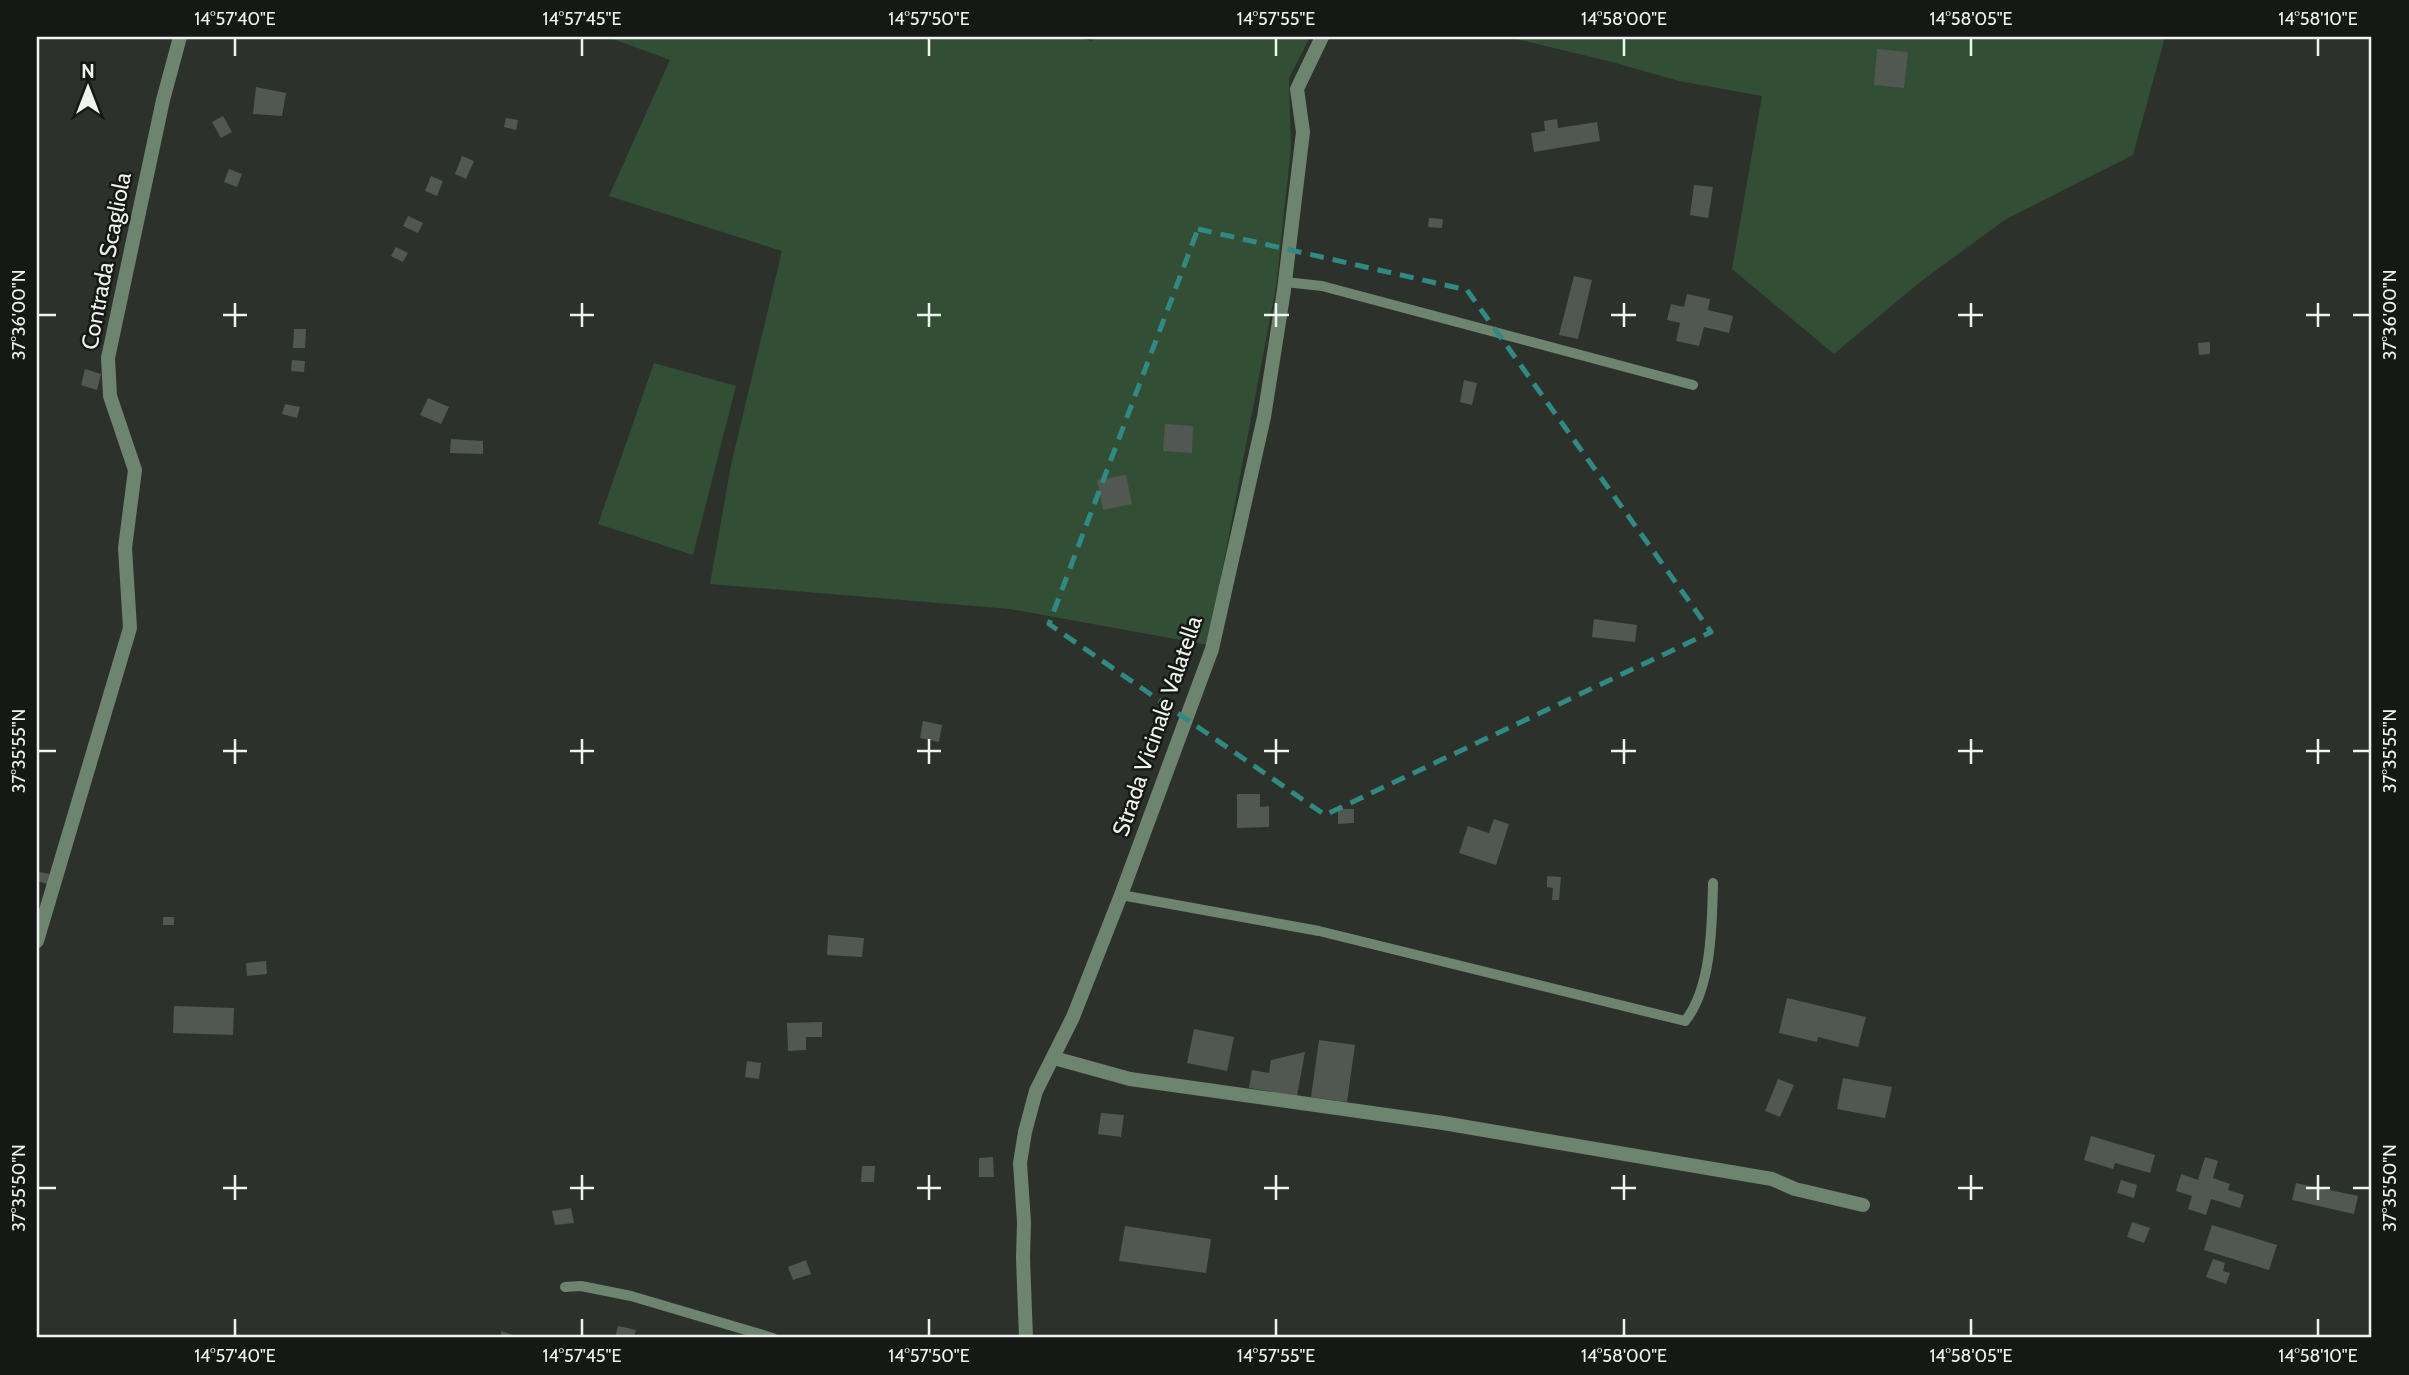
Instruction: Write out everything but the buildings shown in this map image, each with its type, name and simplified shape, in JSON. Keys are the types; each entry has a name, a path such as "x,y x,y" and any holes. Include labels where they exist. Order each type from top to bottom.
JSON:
{"street":[{"name":"Contrada Scagliola","path":"37,941 130,628 125,548 135,470 110,396 108,358 163,100 180,37"},
{"name":"Strada Vicinale Valatella","path":"1026,1338 1020,1163 1036,1091 1073,1017 1212,649 1264,417 1285,282 1303,132 1297,89 1322,37"},
{"path":"1054,1058 1130,1079 1443,1123 1772,1179 1795,1189 1863,1205"}],"lane":[{"path":"1285,282 1322,286 1693,385"},
{"path":"1121,895 1319,931 1685,1021 1698,998 1709,956 1713,883"},
{"path":"565,1287 581,1286 631,1296 773,1338"}],"highlighted area":[{"path":"1198,229 1467,290 1711,632 1325,815 1049,624"}],"green space":[{"path":"608,37 1078,37 1092,41 1094,37 1310,37 1289,78 1291,149 1276,287 1208,645 1010,609 710,584 731,465 782,251 609,196 670,60"},
{"path":"1508,37 2165,37 2133,155 2006,219 1920,282 1834,354 1732,269 1762,96 1679,81"},
{"path":"654,363 736,386 693,555 598,524"}]}
